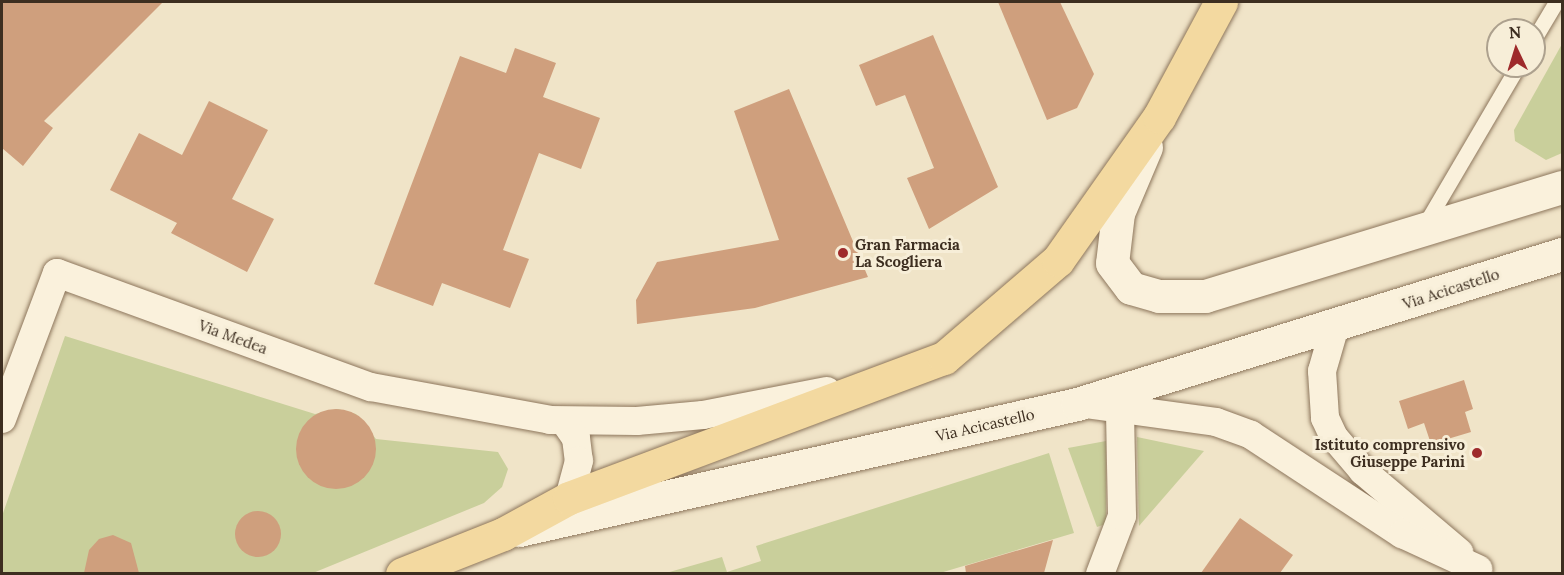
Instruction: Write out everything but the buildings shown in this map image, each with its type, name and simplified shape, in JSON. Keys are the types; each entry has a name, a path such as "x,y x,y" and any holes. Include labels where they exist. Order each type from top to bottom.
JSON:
{"main road":[{"path":"503,534 569,498 944,358 1058,260 1158,117 1221,2"},
{"path":"1158,117 1111,245 1118,277 1159,296 1205,296 1420,234 1563,187"},
{"name":"Via Acicastello","path":"402,573 503,534 1077,404 1563,254"}],"street":[{"name":"Via Medea","path":"2,419 57,273 371,387 564,421"},
{"path":"1335,326 1322,371 1325,418 1334,437 1363,471 1480,571"},
{"path":"564,421 703,415 899,376"},
{"path":"1077,404 1120,407 1216,422 1251,435 1402,534 1480,571"},
{"path":"1100,573 1122,516 1120,407"},
{"path":"564,421 576,438 579,462 569,498"}],"lane":[{"path":"1546,19 1556,2"},
{"path":"1420,234 1511,78"}],"green space":[{"path":"1562,44 1562,153 1546,160 1515,141 1514,130 1543,78 1546,78 1546,73"},
{"path":"65,336 315,414 338,409 356,414 376,439 498,452 508,469 502,487 484,503 313,573 2,574 2,516"},
{"path":"1137,437 1204,451 1139,526"},
{"path":"1106,441 1106,524 1097,527 1068,448"},
{"path":"1049,453 1074,533 940,573 666,573 722,557 727,572 761,561 756,546"}],"place":[{"name":"Gran Farmacia La Scogliera","path":"843,253"},
{"name":"Istituto comprensivo Giuseppe Parini","path":"1477,453"}]}
